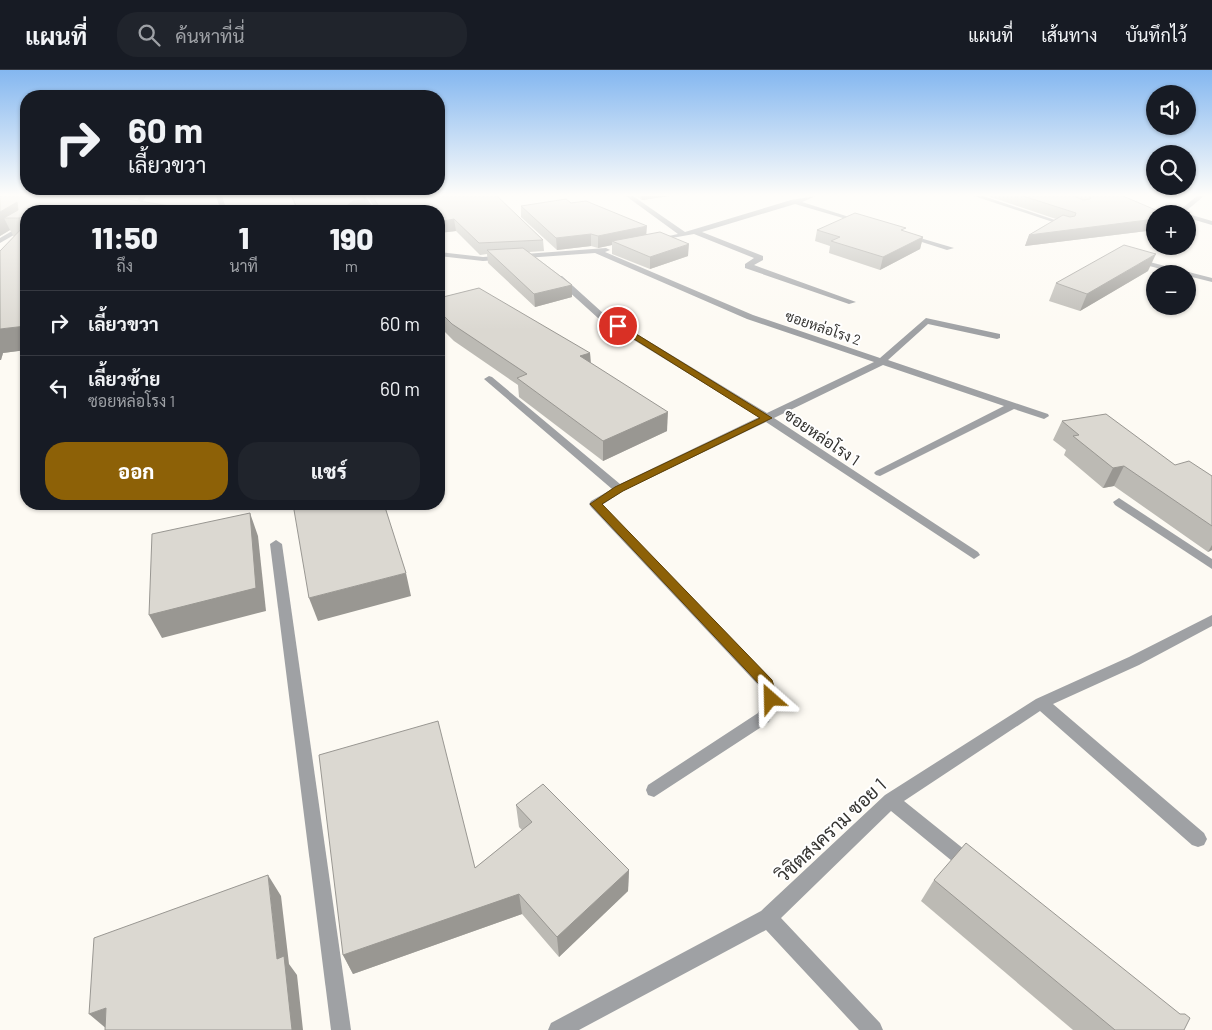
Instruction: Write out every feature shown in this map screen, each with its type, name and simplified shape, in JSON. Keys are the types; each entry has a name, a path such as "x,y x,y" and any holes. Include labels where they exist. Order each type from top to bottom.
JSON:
{"street":[{"path":"645,242 651,241"},
{"path":"717,241 760,258 748,266 852,302"},
{"path":"926,241 950,248"},
{"path":"546,248 553,254"},
{"path":"445,255 483,259 598,252 617,248"},
{"name":"ซอยหล่อโรง 2","path":"598,252 750,317 1044,416"},
{"name":"ซอยหล่อโรง 1","path":"533,256 601,316 767,418 974,555"},
{"path":"1130,258 1212,280"},
{"path":"654,790 764,717 771,699 767,684 595,504 619,489 881,362 926,321 997,336"},
{"path":"489,379 619,489"},
{"path":"880,474 1012,406"},
{"path":"1119,502 1212,566"},
{"path":"276,544 341,1030"},
{"name":"วิชิตสงคราม ซอย 1","path":"560,1030 768,918 891,800 1041,703 1134,661 1212,620"},
{"path":"1041,703 1198,839"},
{"path":"891,800 982,874"},
{"path":"768,918 873,1030"}],"building":[{"path":"10,241 20,241 20,327 0,329 0,251"},
{"path":"477,241 526,241 479,243"},
{"path":"612,241 681,241 689,244 650,257"},
{"path":"831,241 915,241 883,257"},
{"path":"1124,245 1146,251 1146,255 1154,255 1087,294 1056,283"},
{"path":"523,248 572,285 534,294 487,250"},
{"path":"479,288 590,353 580,356 668,412 603,441 517,378 527,374 452,324 445,317 445,296"},
{"path":"1106,414 1175,465 1189,461 1212,476 1212,526 1124,466 1113,468 1073,436 1079,435 1062,421"},
{"path":"294,510 386,510 406,573 309,598"},
{"path":"250,513 256,588 149,615 152,534"},
{"path":"438,721 475,868 532,822 516,805 543,784 629,870 557,937 519,894 343,955 319,755"},
{"path":"966,843 1180,1014 1185,1014 1190,1018 1184,1030 1115,1030 934,880"},
{"path":"268,875 277,959 284,956 292,1030 105,1030 106,1008 89,1014 94,938"}],"route":[{"path":"618,326 767,418 619,489 595,504 767,684 771,699"}]}
